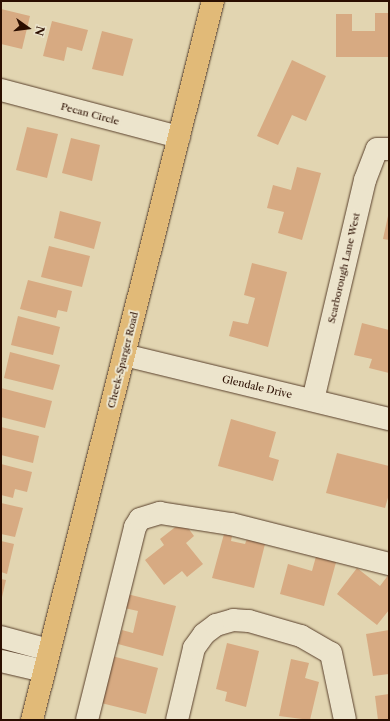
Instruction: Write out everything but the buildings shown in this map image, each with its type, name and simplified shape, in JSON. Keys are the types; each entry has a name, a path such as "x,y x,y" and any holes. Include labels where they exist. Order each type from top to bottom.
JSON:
{"main road":[{"name":"Cheek-Sparger Road","path":"32,720 213,1"}],"street":[{"name":"Pecan Circle","path":"1,90 179,137"},
{"name":"Scarborough Lane West","path":"313,400 365,180 377,149 389,148"},
{"name":"Glendale Drive","path":"124,355 389,419"},
{"path":"87,720 135,527 140,519 148,514 160,512 231,524 389,564"},
{"path":"177,720 194,648 204,634 216,625 233,620 249,621 301,636 331,653 345,720"},
{"path":"1,637 49,650"},
{"path":"1,661 44,670"}]}
